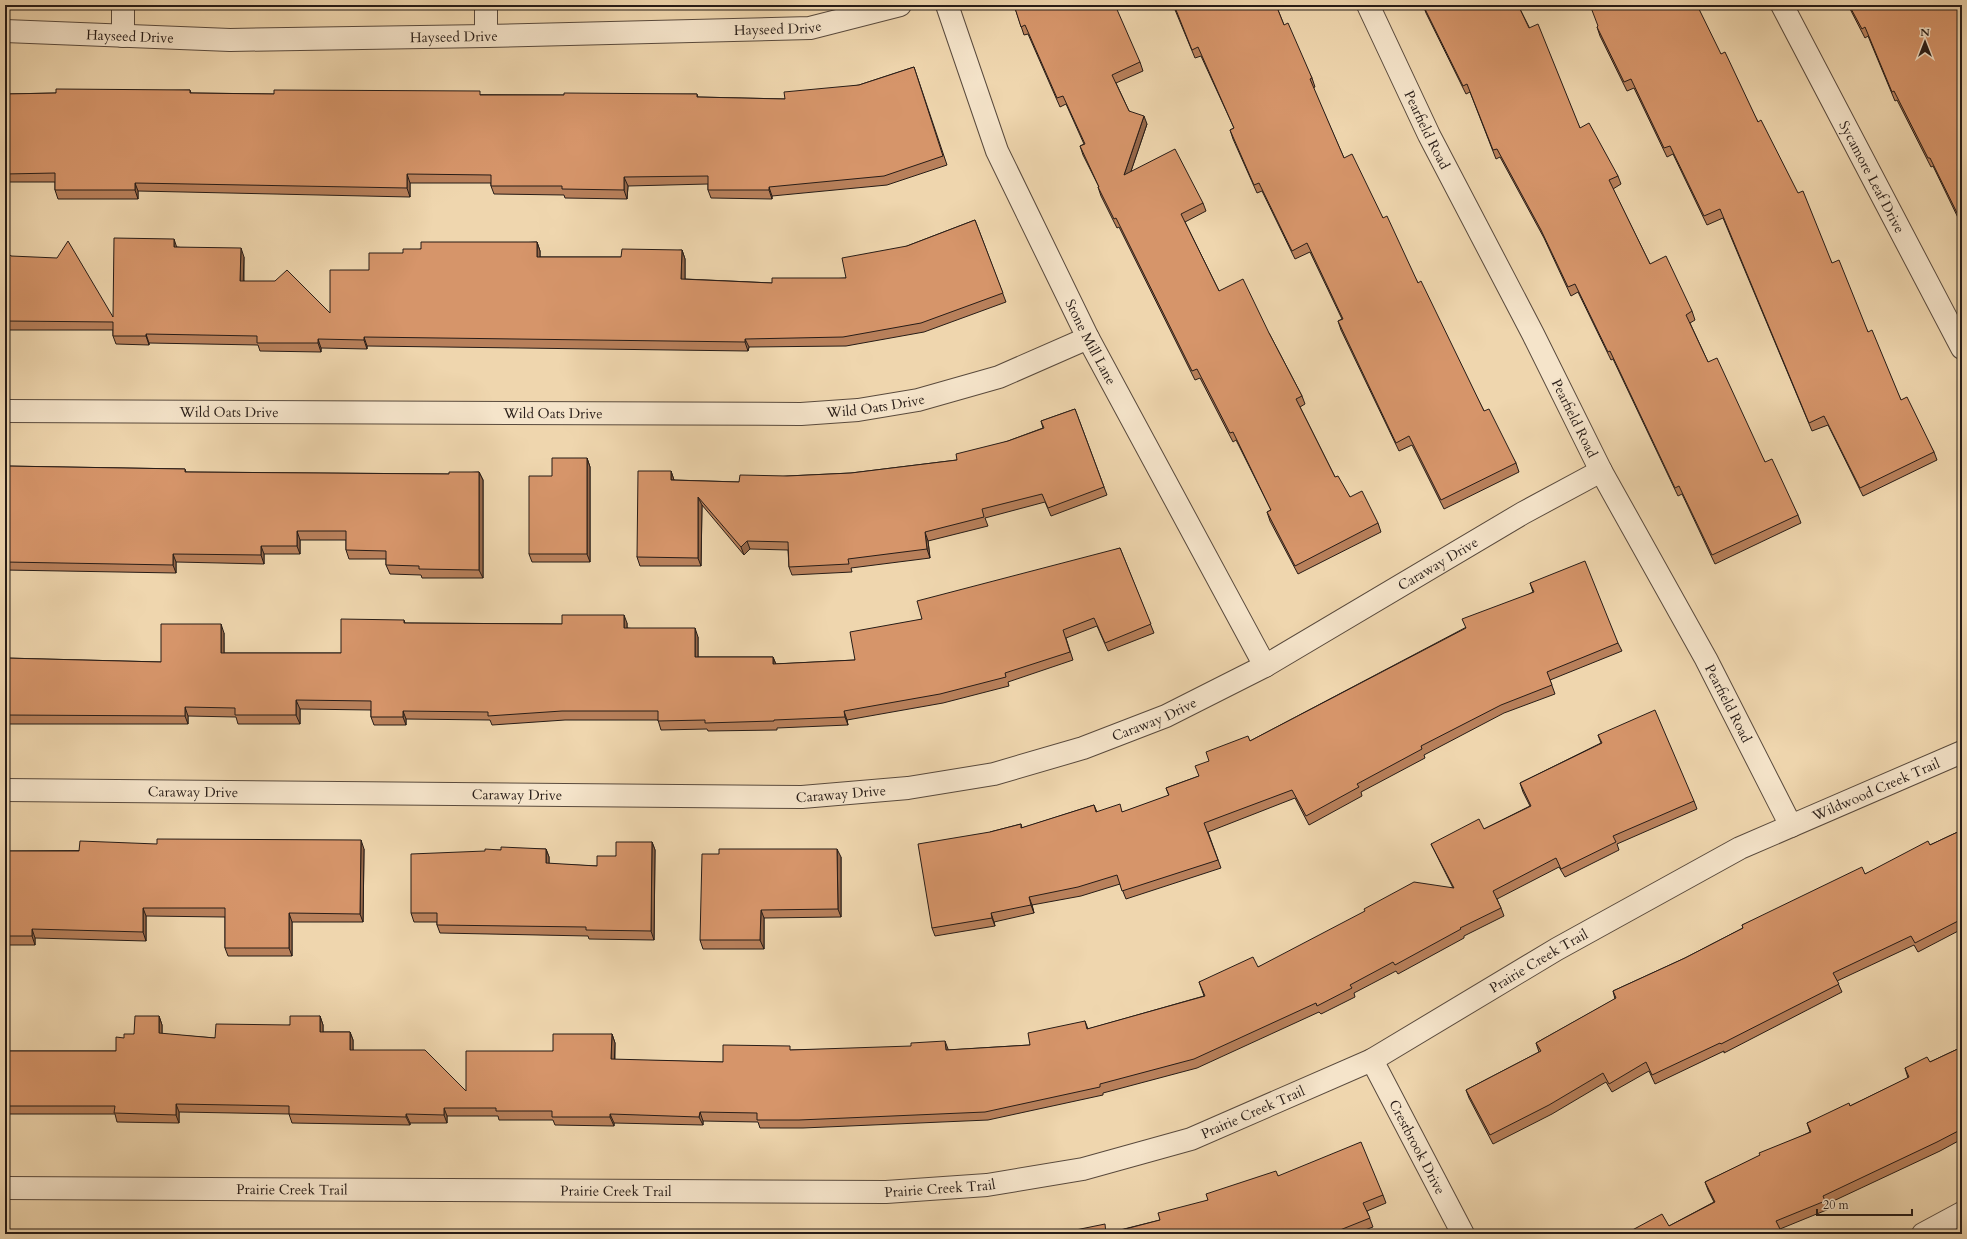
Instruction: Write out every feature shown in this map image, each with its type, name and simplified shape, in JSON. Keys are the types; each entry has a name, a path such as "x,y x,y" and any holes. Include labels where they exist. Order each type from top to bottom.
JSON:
{"street":[{"path":"123,5 123,36"},
{"path":"486,5 486,36"},
{"name":"Hayseed Drive","path":"5,31 230,40 486,36 810,28 900,5"},
{"name":"Stone Mill Lane","path":"947,5 997,151 1088,338 1265,666"},
{"name":"Pearfield Road","path":"1368,5 1429,135 1601,471 1706,659 1791,826"},
{"name":"Sycamore Leaf Drive","path":"1782,5 1962,348"},
{"name":"Wild Oats Drive","path":"5,411 801,414 858,410 918,400 999,376 1088,338"},
{"name":"Caraway Drive","path":"5,790 802,797 908,788 994,774 1083,748 1166,716 1265,666 1523,513 1601,471"},
{"name":"Wildwood Creek Trail","path":"1791,826 1962,752"},
{"name":"Prairie Creek Trail","path":"5,1188 886,1192 987,1186 1083,1169 1191,1138 1372,1060 1557,948 1740,848 1791,826"},
{"name":"Crestbrook Drive","path":"1372,1060 1463,1234"},
{"path":"1923,1234 1962,1213"}],"building":[{"path":"1014,5 1115,5 1140,62 1112,75 1129,111 1144,116 1124,175 1175,149 1203,203 1181,214 1219,291 1243,279 1302,396 1296,399 1335,477 1338,476 1350,497 1362,491 1378,523 1295,566 1267,512 1271,510 1233,432 1230,433 1197,369 1192,371 1116,218 1114,219 1080,146 1085,144 1063,96 1057,98 1025,25 1021,27"},
{"path":"1174,5 1276,5 1284,25 1288,23 1344,158 1352,154 1383,218 1387,216 1418,283 1421,281 1484,411 1489,409 1516,463 1441,500 1409,436 1396,443 1338,321 1343,319 1307,243 1292,251 1259,183 1254,185 1230,130 1234,128 1198,47 1192,50"},
{"path":"1423,5 1518,5 1529,28 1538,24 1580,128 1589,123 1618,176 1609,180 1650,264 1666,256 1692,311 1686,315 1708,362 1717,358 1765,462 1772,459 1798,515 1712,555 1679,486 1675,488 1610,351 1608,352 1575,284 1568,287 1541,230 1497,149 1493,150 1467,84 1463,86"},
{"path":"1590,5 1697,5 1721,54 1725,52 1758,122 1761,120 1798,193 1803,191 1832,263 1839,260 1868,332 1872,330 1901,400 1907,397 1934,452 1860,488 1824,416 1809,423 1720,209 1704,216 1670,146 1664,148 1631,79 1624,82 1597,27 1598,26"},
{"path":"1849,5 1958,5 1962,14 1962,223 1930,158 1928,158 1894,91 1892,92 1865,27 1862,29"},
{"path":"914,67 943,156 884,176 769,187 769,190 708,190 708,176 624,177 624,190 562,189 562,186 491,186 491,175 407,174 407,188 135,183 135,190 55,190 55,173 5,174 5,94 56,93 56,89 190,90 190,93 274,94 274,90 480,91 480,95 564,95 564,93 697,94 697,97 785,99 784,92 859,85"},
{"path":"975,220 1003,293 921,323 843,337 745,339 745,342 364,337 364,340 318,339 318,343 257,343 257,336 146,334 146,336 113,336 113,322 5,321 5,250 11,256 57,258 68,241 113,317 114,238 174,239 174,247 241,248 240,281 275,281 287,270 330,313 330,270 369,270 369,253 403,253 403,249 421,249 421,242 537,242 537,257 621,257 622,249 682,250 681,279 772,283 772,278 846,278 842,258 907,246"},
{"path":"1075,409 1104,487 1048,508 1042,494 982,509 984,517 925,532 927,549 848,559 849,564 789,567 788,542 747,541 741,547 698,497 698,558 637,557 638,471 671,471 671,480 739,482 740,475 787,476 851,473 957,460 956,454 1008,441 1044,428 1041,421"},
{"path":"552,458 587,458 587,554 529,554 529,476 552,476"},
{"path":"5,466 185,469 185,472 449,474 449,472 479,472 479,570 419,569 419,566 386,565 386,551 346,550 346,531 297,531 297,546 261,546 261,555 173,554 173,565 5,562"},
{"path":"1120,548 1151,624 1105,643 1094,618 1063,630 1070,652 1005,673 1006,677 940,694 844,711 845,717 705,723 705,720 658,721 658,711 562,711 488,716 488,712 403,711 403,717 371,717 371,701 296,700 296,715 235,715 235,708 185,707 185,716 5,715 5,658 161,662 161,624 221,624 221,653 341,653 341,619 404,620 404,623 562,624 562,615 624,615 624,628 695,628 695,657 773,657 773,664 855,660 850,632 922,619 917,601"},
{"path":"1585,561 1618,643 1547,672 1552,685 1501,705 1421,746 1422,749 1357,784 1359,787 1306,816 1292,790 1204,823 1218,860 1122,891 1117,875 1078,887 1029,897 1031,905 991,913 992,918 932,928 918,844 990,832 1021,824 1021,828 1094,805 1096,812 1120,804 1122,812 1169,795 1166,788 1199,776 1195,766 1209,761 1206,752 1248,736 1250,741 1466,628 1462,619 1534,592 1530,583"},
{"path":"1655,710 1694,801 1613,836 1616,842 1561,869 1556,858 1493,891 1501,908 1460,928 1461,929 1395,965 1393,962 1350,985 1352,988 1317,1006 1316,1003 1194,1059 1100,1084 1100,1087 985,1112 799,1120 757,1120 757,1113 700,1112 699,1117 610,1114 610,1117 552,1117 552,1111 496,1111 496,1108 444,1108 444,1115 406,1114 406,1117 289,1114 289,1106 176,1104 176,1115 114,1113 115,1106 5,1106 5,1051 116,1051 116,1037 124,1038 124,1034 134,1034 135,1016 159,1016 159,1033 215,1038 216,1024 290,1025 290,1016 320,1016 320,1032 350,1032 350,1050 425,1050 466,1091 466,1051 553,1051 553,1034 612,1034 611,1059 723,1062 723,1045 790,1046 790,1050 911,1046 911,1043 945,1041 946,1050 1030,1045 1028,1033 1085,1021 1087,1029 1205,996 1199,982 1253,957 1258,967 1365,911 1364,909 1414,882 1454,888 1431,844 1479,819 1484,829 1531,806 1520,783 1602,743 1598,735"},
{"path":"1962,830 1962,919 1915,943 1911,936 1833,973 1839,984 1721,1044 1720,1043 1652,1075 1646,1062 1609,1084 1603,1073 1549,1105 1490,1135 1466,1090 1541,1051 1536,1043 1616,998 1613,991 1685,958 1743,928 1742,925 1862,867 1865,874 1928,841 1930,845"},
{"path":"157,839 361,840 360,914 289,913 289,948 225,948 225,908 143,908 143,932 32,929 32,936 5,936 5,851 79,851 80,841 157,844"},
{"path":"616,842 652,842 651,931 586,930 586,927 437,925 437,913 411,913 411,854 485,851 485,849 501,850 501,847 546,849 546,863 597,866 597,856 616,856"},
{"path":"719,849 837,849 838,909 761,910 760,940 700,940 702,854 719,854"},
{"path":"1962,1047 1962,1129 1823,1196 1825,1201 1776,1221 1780,1229 1769,1234 1625,1234 1662,1214 1669,1226 1715,1202 1705,1182 1760,1155 1759,1153 1811,1132 1807,1123 1849,1103 1850,1106 1909,1077 1905,1068 1927,1057 1930,1062"},
{"path":"1361,1142 1383,1195 1363,1203 1370,1218 1330,1234 1106,1234 1160,1220 1158,1213 1208,1200 1206,1194 1276,1171 1278,1176"},
{"path":"1105,1224 1106,1234 1056,1234"}]}
